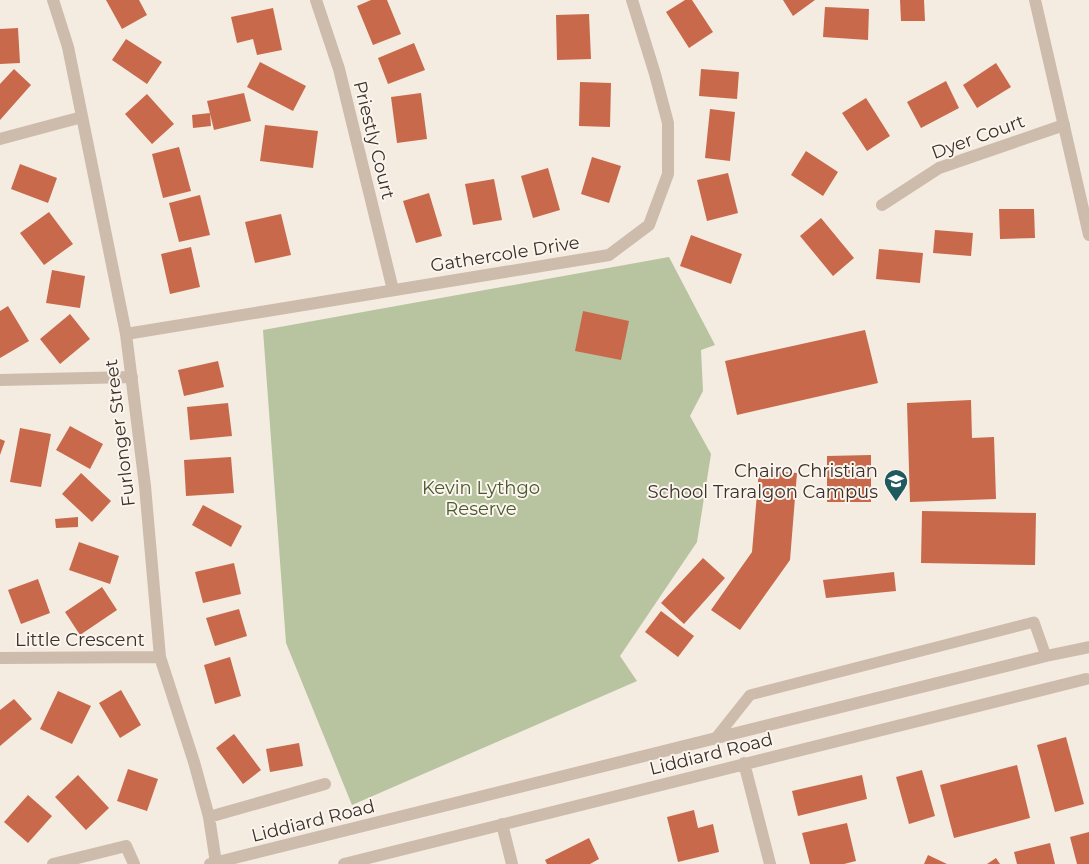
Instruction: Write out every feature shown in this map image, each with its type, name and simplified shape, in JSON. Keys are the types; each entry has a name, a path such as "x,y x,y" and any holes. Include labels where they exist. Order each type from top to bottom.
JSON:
{"street":[{"name":"Furlonger Street","path":"53,0 68,47 126,334 145,486 160,657 194,762 209,817 213,863"},
{"name":"Priestly Court","path":"316,0 339,69 393,290"},
{"name":"Gathercole Drive","path":"126,334 609,255 649,225 668,174 668,123 632,0"},
{"path":"1035,0 1089,235"},
{"path":"0,139 82,117"},
{"name":"Dyer Court","path":"882,205 939,168 1064,125"},
{"path":"0,380 132,377"},
{"name":"Liddiard Road","path":"213,863 243,860 715,739 1046,656 1089,647"},
{"name":"Little Crescent","path":"0,658 160,657"},
{"name":"Liddiard Road","path":"344,864 1086,679"},
{"path":"744,764 770,864"},
{"name":"Liddiard Road","path":"209,817 325,784"},
{"path":"502,824 512,864"},
{"path":"53,864 126,846 134,864"}],"lane":[{"name":"Liddiard Road","path":"715,739 750,695 1034,622 1046,656"}],"green space":[{"name":"Kevin Lythgo Reserve","path":"669,257 715,345 701,350 703,391 690,416 711,454 697,542 620,656 637,681 352,805 286,643 263,330"}],"building":[{"path":"106,0 139,0 147,15 122,29"},
{"path":"371,0 387,0 401,34 373,45 357,6"},
{"path":"685,0 692,0 713,32 689,48 666,12"},
{"path":"783,0 815,0 793,16"},
{"path":"900,0 924,0 925,21 901,21"},
{"path":"825,7 869,9 868,40 823,37"},
{"path":"273,8 282,50 257,55 253,39 237,43 231,17"},
{"path":"589,14 591,59 557,60 556,15"},
{"path":"18,28 20,63 0,64 0,29"},
{"path":"126,39 162,62 147,84 112,60"},
{"path":"414,43 425,70 388,84 378,58"},
{"path":"260,62 306,86 293,111 247,87"},
{"path":"996,63 1011,87 977,108 963,85"},
{"path":"14,69 31,85 0,120 0,84"},
{"path":"701,69 739,72 737,99 699,96"},
{"path":"946,81 959,108 921,128 907,102"},
{"path":"580,82 611,83 610,127 579,126"},
{"path":"244,93 251,121 214,130 207,101"},
{"path":"421,93 427,139 397,143 391,97"},
{"path":"147,94 174,124 152,144 125,114"},
{"path":"866,98 890,136 867,151 842,113"},
{"path":"710,109 735,112 730,161 705,158"},
{"path":"210,113 211,126 193,128 192,115"},
{"path":"265,125 318,131 313,168 260,161"},
{"path":"179,147 191,191 163,198 152,154"},
{"path":"806,151 838,172 823,196 791,175"},
{"path":"592,157 621,166 609,203 581,194"},
{"path":"20,164 57,178 48,203 11,189"},
{"path":"548,168 560,210 533,218 521,176"},
{"path":"728,173 738,213 707,221 697,180"},
{"path":"494,179 502,220 473,225 465,184"},
{"path":"429,193 442,236 416,243 403,201"},
{"path":"200,195 210,235 179,242 169,203"},
{"path":"999,209 1034,209 1035,238 1000,239"},
{"path":"49,212 73,244 44,265 20,233"},
{"path":"281,214 291,255 255,263 245,222"},
{"path":"821,218 854,258 833,276 800,236"},
{"path":"935,230 973,233 971,256 933,253"},
{"path":"691,235 742,254 731,284 680,266"},
{"path":"191,247 200,287 170,294 161,254"},
{"path":"879,249 923,253 920,283 876,279"},
{"path":"52,270 85,276 80,308 46,303"},
{"path":"8,306 29,341 0,358 0,311"},
{"path":"583,311 629,321 621,360 575,351"},
{"path":"70,314 90,339 60,364 40,339"},
{"path":"865,330 878,383 737,415 725,361"},
{"path":"218,361 224,387 184,396 178,370"},
{"path":"971,400 972,438 994,437 996,499 910,502 907,403"},
{"path":"228,403 232,436 190,440 187,407"},
{"path":"70,426 103,444 90,469 56,450"},
{"path":"20,428 51,434 41,487 10,482"},
{"path":"0,439 5,441 0,455"},
{"path":"871,455 871,502 827,502 827,456"},
{"path":"231,457 234,493 186,496 184,460"},
{"path":"759,470 797,473 790,560 740,630 711,610 752,552"},
{"path":"81,473 111,501 92,522 62,494"},
{"path":"203,505 242,526 231,547 192,525"},
{"path":"922,511 1036,513 1035,565 921,563"},
{"path":"78,517 78,527 56,528 55,519"},
{"path":"79,542 119,556 110,584 69,570"},
{"path":"703,558 725,578 684,624 661,603"},
{"path":"234,563 241,594 203,603 195,572"},
{"path":"894,572 896,591 826,598 823,580"},
{"path":"38,579 50,613 21,624 8,590"},
{"path":"102,587 117,610 80,635 65,612"},
{"path":"239,609 247,636 215,646 206,618"},
{"path":"661,611 694,636 678,657 645,632"},
{"path":"230,657 241,696 215,704 204,665"},
{"path":"121,690 141,725 120,738 99,703"},
{"path":"58,691 91,706 72,744 40,729"},
{"path":"14,699 32,719 0,746 0,710"},
{"path":"234,734 261,770 243,784 216,748"},
{"path":"1066,737 1084,804 1055,812 1037,745"},
{"path":"299,743 303,766 270,772 266,749"},
{"path":"1017,765 1030,818 954,838 940,785"},
{"path":"128,769 158,779 147,811 117,801"},
{"path":"922,770 935,816 909,824 896,777"},
{"path":"78,775 109,808 86,830 55,797"},
{"path":"862,775 867,799 798,816 792,791"},
{"path":"28,795 52,816 28,843 4,822"},
{"path":"694,810 698,828 713,824 719,852 678,862 667,817"},
{"path":"847,823 856,861 844,864 810,864 802,833"},
{"path":"1089,832 1089,864 1077,864 1070,837"},
{"path":"589,838 599,859 590,864 547,864 545,860"},
{"path":"1050,843 1055,864 1017,864 1014,852"},
{"path":"928,855 947,864 924,864"},
{"path":"996,858 1000,864 987,864"}],"place":[{"name":"Chairo Christian School Traralgon Campus","path":"896,502"}]}
